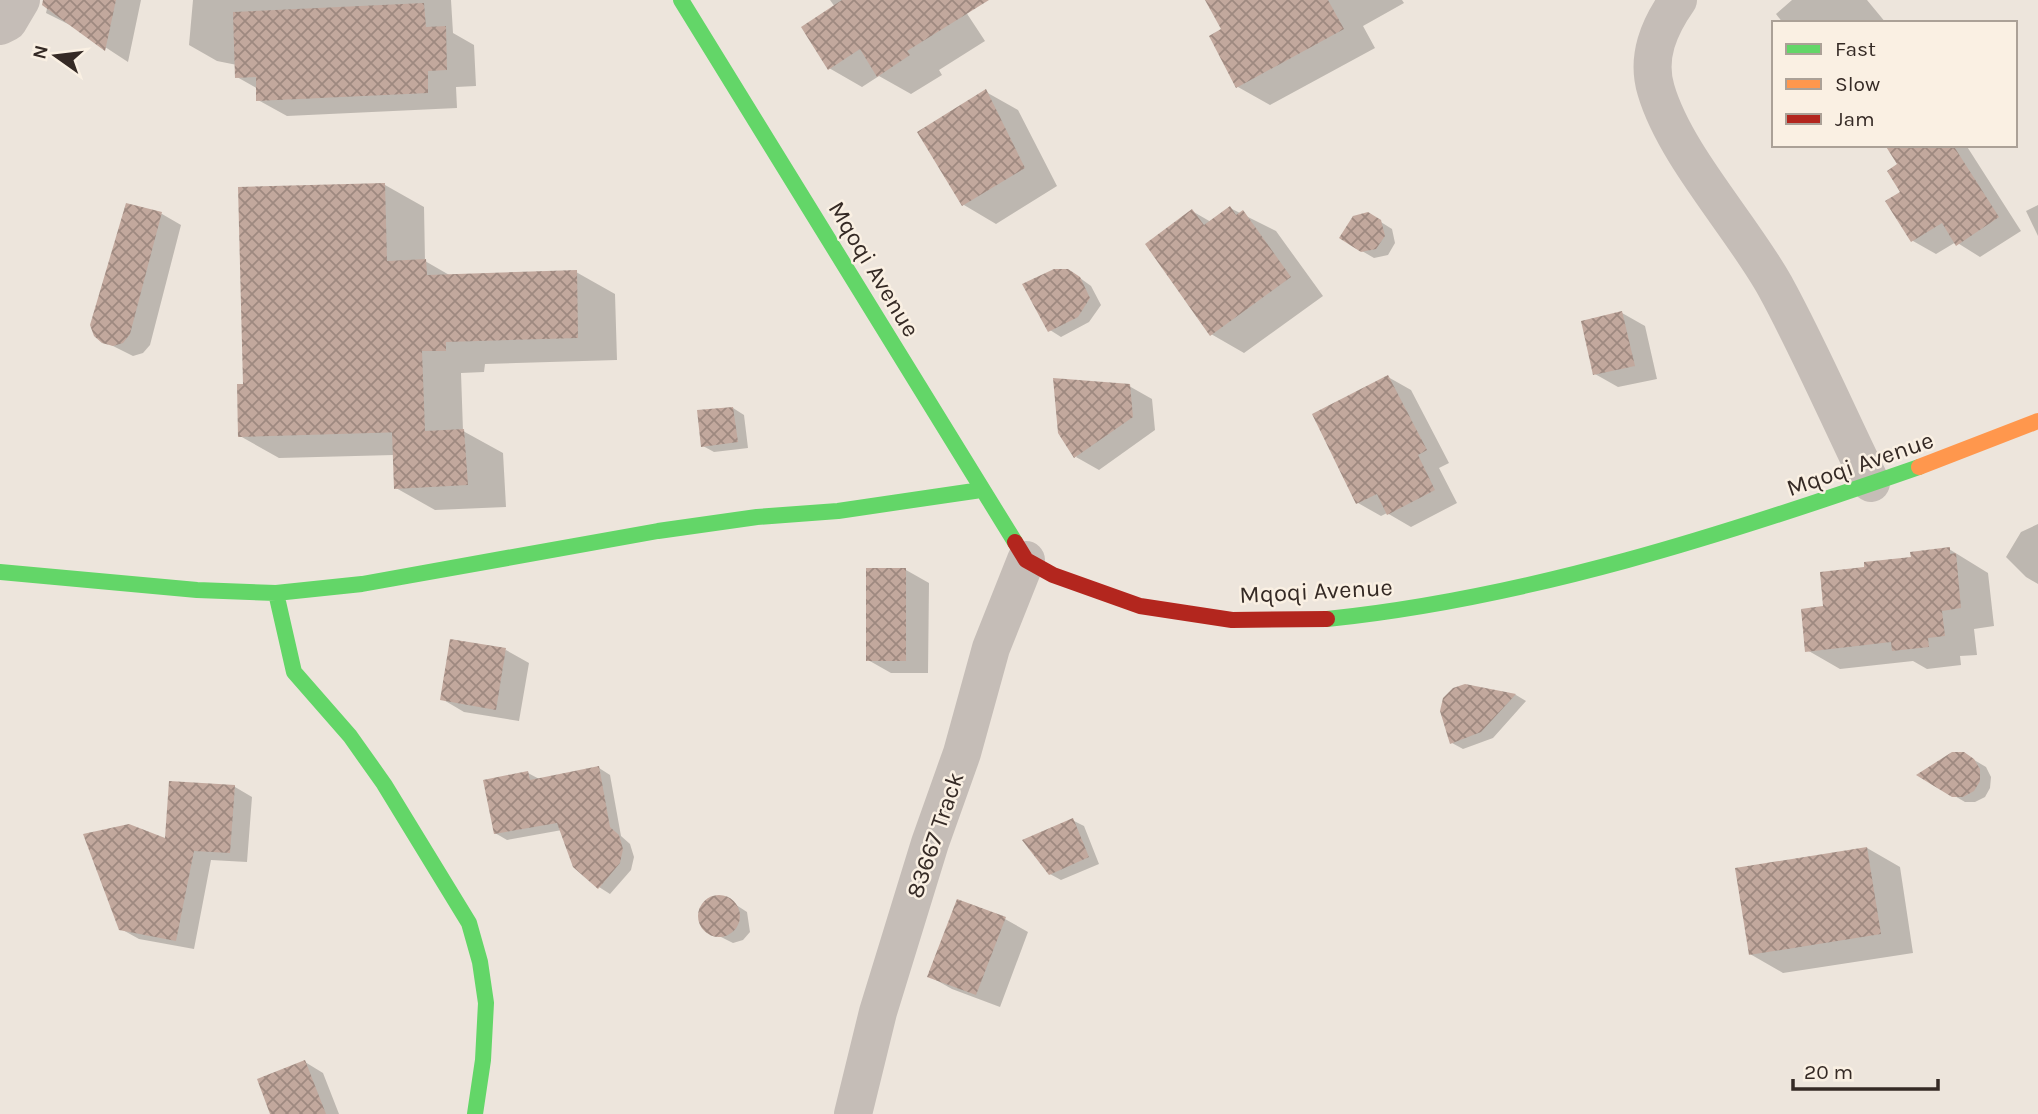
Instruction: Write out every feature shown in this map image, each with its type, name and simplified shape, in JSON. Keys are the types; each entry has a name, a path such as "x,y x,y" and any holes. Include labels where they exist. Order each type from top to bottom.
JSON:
{"street":[{"path":"0,26 8,22 21,0"},
{"name":"Mqoqi Avenue","path":"681,0 746,101 981,490 1026,559 1060,580 1130,604 1209,617 1264,621 1363,615 1456,600 1587,571 1727,533 1977,449 2038,421"},
{"path":"1678,0 1661,24 1653,52 1655,88 1669,123 1774,285 1871,483"},
{"path":"0,572 197,590 276,593 362,584 658,531 757,517 838,512 981,490"},
{"name":"83667 Track","path":"853,1114 878,1012 930,843 962,753 991,648 1026,559"},
{"path":"276,593 294,672 350,736 384,784 469,923 480,962 486,1003 483,1060 475,1114"}],"building":[{"path":"43,0 116,0 105,51 42,5"},
{"path":"842,0 989,0 907,51 910,55 877,77 860,49 828,70 801,27"},
{"path":"1205,0 1328,0 1344,29 1236,88 1209,36 1221,29"},
{"path":"424,3 426,27 446,26 447,70 428,71 428,93 256,101 256,77 235,78 233,12"},
{"path":"986,89 1025,168 962,206 917,132"},
{"path":"1886,147 1954,147 1999,217 1956,246 1942,223 1911,242 1885,201 1900,192 1887,171 1897,164"},
{"path":"385,183 387,261 426,259 427,275 577,270 578,338 446,342 446,351 422,351 425,431 464,429 468,485 394,489 392,432 238,437 237,384 243,384 238,187"},
{"path":"126,203 162,212 130,334 123,343 113,346 102,343 94,336 90,325"},
{"path":"1230,206 1236,215 1243,210 1291,277 1210,336 1145,244 1192,209 1204,225"},
{"path":"1368,212 1381,220 1385,236 1376,249 1361,252 1339,238 1353,216"},
{"path":"1054,269 1068,269 1080,277 1090,298 1078,317 1048,332 1022,284"},
{"path":"1622,311 1635,366 1593,375 1581,321"},
{"path":"1388,375 1427,450 1418,455 1435,490 1387,515 1377,494 1356,504 1312,414"},
{"path":"1053,378 1130,384 1133,417 1074,458 1058,433"},
{"path":"733,407 738,442 701,447 697,410"},
{"path":"1950,547 1950,554 1956,553 1961,608 1942,611 1945,636 1928,638 1929,647 1892,651 1891,642 1805,652 1801,609 1823,606 1820,572 1864,567 1864,562 1911,557 1910,552"},
{"path":"866,568 906,568 906,661 866,661"},
{"path":"450,639 506,648 496,710 440,700"},
{"path":"1465,684 1516,694 1481,732 1450,744 1440,711 1443,698 1453,688"},
{"path":"1952,752 1964,752 1974,759 1980,769 1980,781 1974,791 1963,797 1952,797 1916,775"},
{"path":"599,766 610,827 619,835 623,849 620,863 598,889 573,867 557,823 494,834 483,780 528,771 530,780"},
{"path":"169,781 235,785 230,853 194,851 176,941 119,930 83,834 129,824 165,838"},
{"path":"1073,818 1089,857 1049,875 1022,840"},
{"path":"1867,847 1881,934 1749,955 1735,868"},
{"path":"719,895 734,901 740,916 734,931 719,937 704,931 698,916 704,901"},
{"path":"957,899 1006,917 976,995 927,977"},
{"path":"305,1060 326,1114 270,1114 257,1079"}],"traffic: fast":[{"path":"681,0 1015,542"},
{"path":"1327,619 1478,596 1627,560 1774,516 1919,467"},
{"path":"0,572 197,590 276,593 362,584 658,531 757,517 838,511 981,490"},
{"path":"276,593 294,672 350,736 384,784 469,923 480,962 486,1003 483,1060 475,1114"}],"traffic: slow":[{"path":"1919,467 2038,421"}],"traffic: jam":[{"path":"1015,542 1026,560 1053,575 1140,606 1232,620 1327,619"}]}
